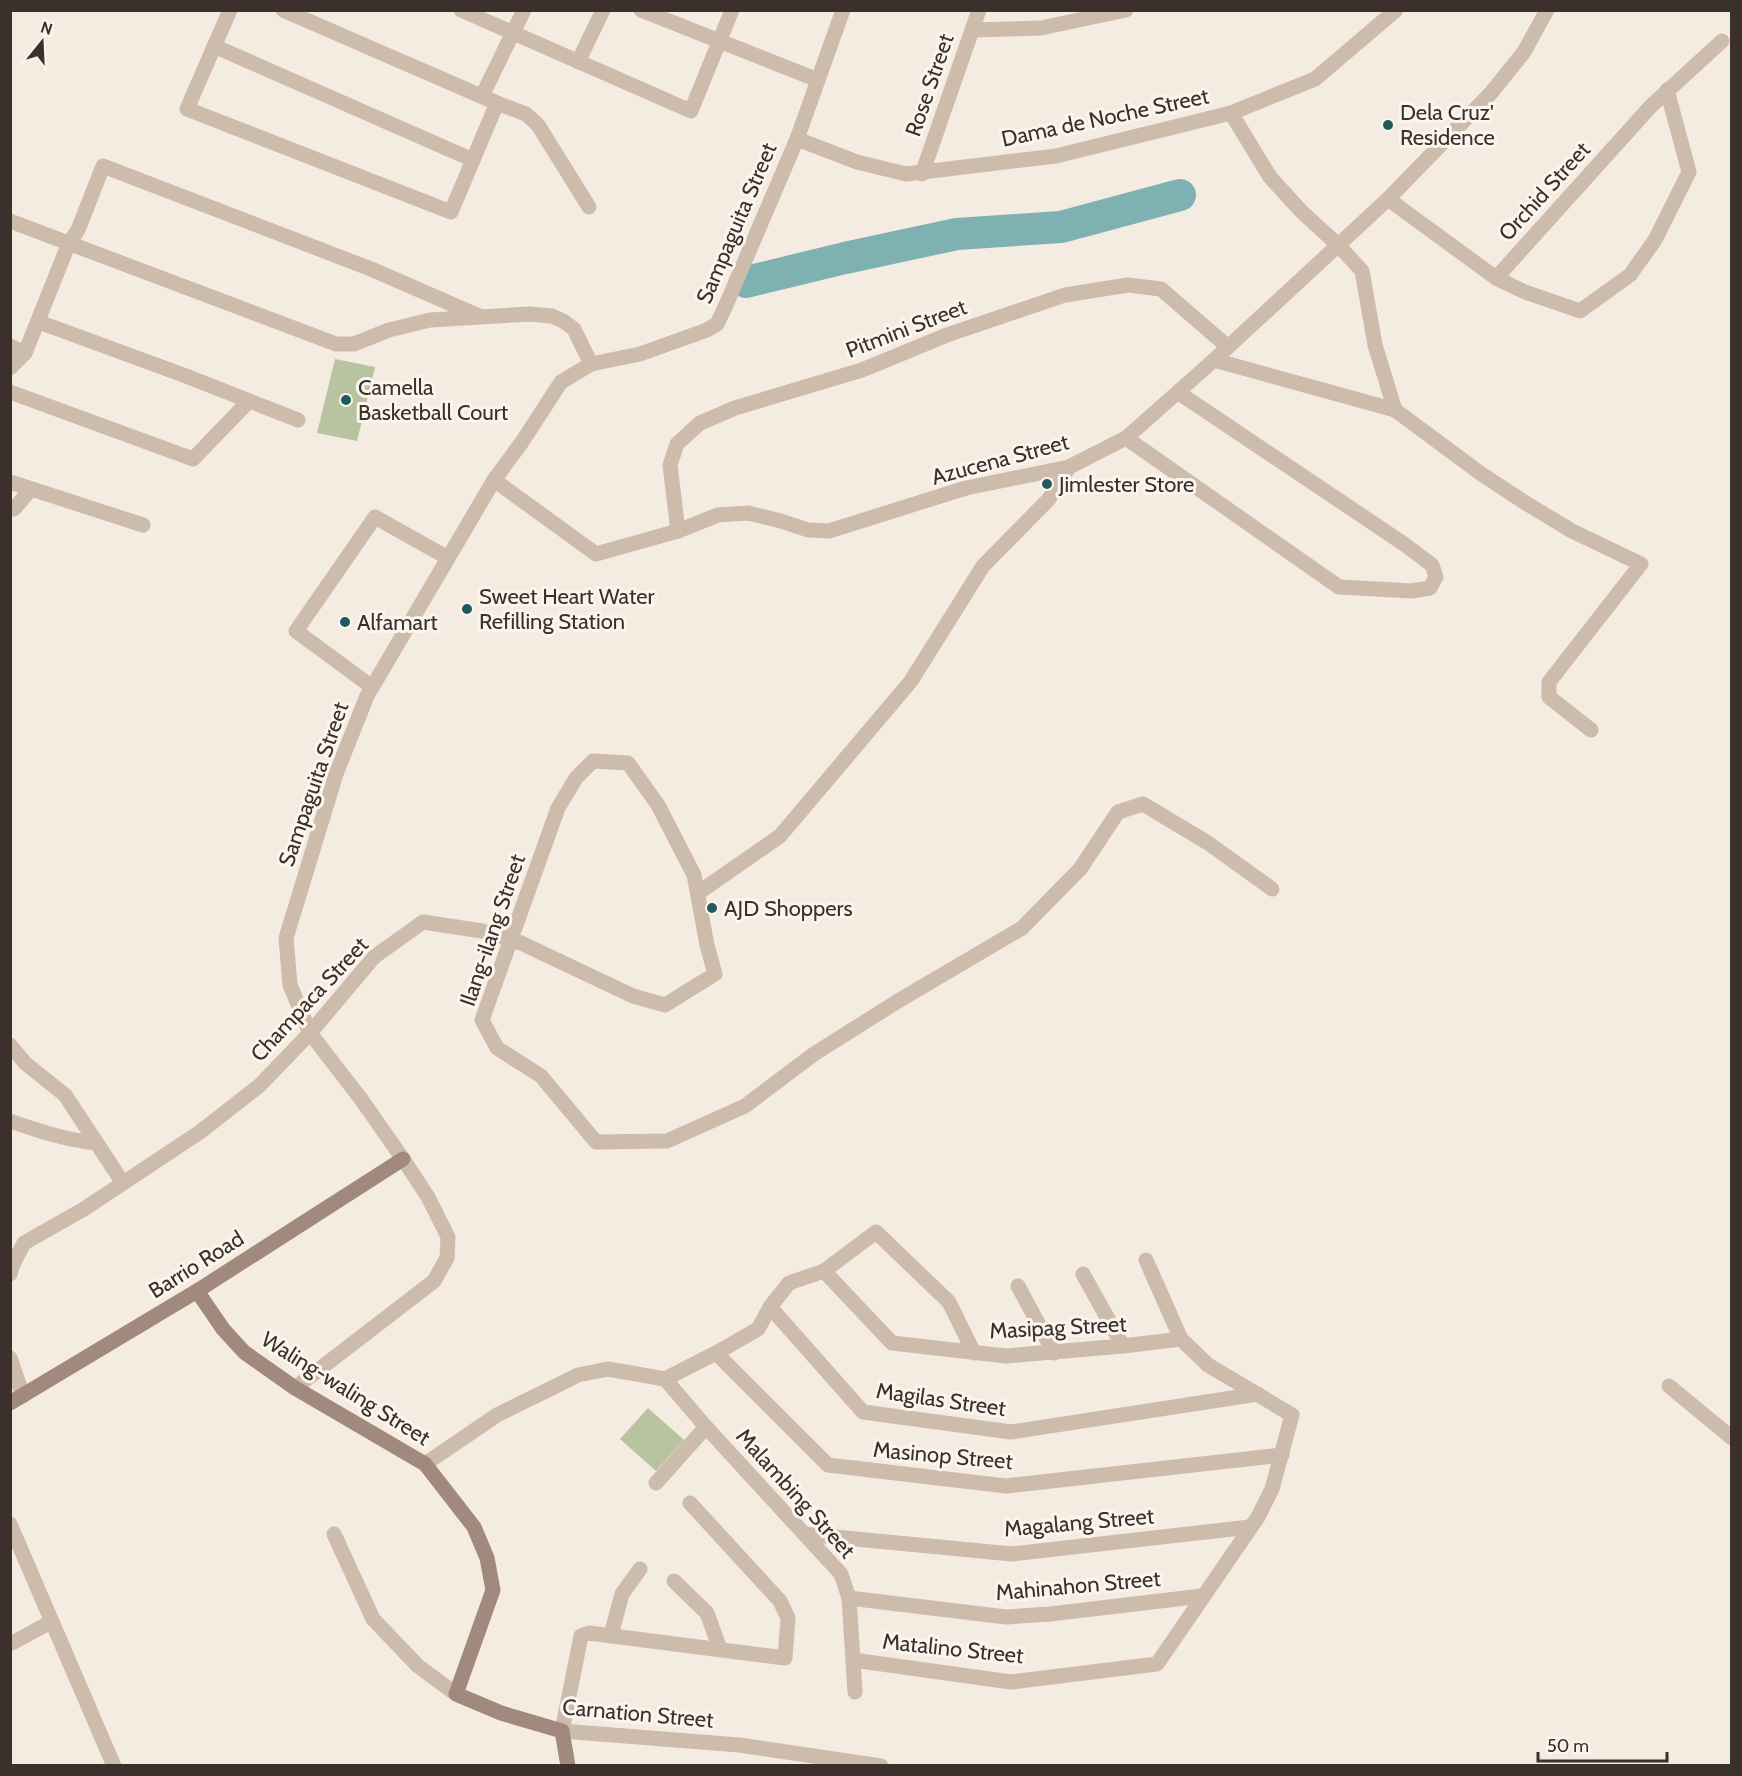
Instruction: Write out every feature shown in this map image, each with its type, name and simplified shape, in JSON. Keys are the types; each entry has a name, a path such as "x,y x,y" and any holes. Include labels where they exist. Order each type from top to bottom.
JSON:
{"street":[{"path":"230,10 187,110 451,212 497,103"},
{"path":"283,10 526,114 538,125 589,207"},
{"path":"461,10 691,111 732,10"},
{"path":"482,96 524,10"},
{"path":"578,62 603,10"},
{"path":"641,10 818,80"},
{"name":"Sampaguita Street","path":"295,1388 434,1281 447,1258 448,1237 428,1197 361,1099 310,1033 290,985 286,938 350,735 372,687 494,480 522,442 561,381 591,364 640,354 686,339 717,324 797,139 843,10"},
{"name":"Rose Street","path":"922,174 979,10"},
{"path":"972,30 1041,28 1126,10"},
{"name":"Dama de Noche Street","path":"797,139 857,162 906,174 922,174 1056,156 1231,113 1315,79 1396,10"},
{"name":"Azucena Street","path":"494,480 597,554 678,531 718,515 748,513 808,530 829,531 966,488 1069,467 1126,438 1179,393 1340,246 1491,93 1524,52 1547,10"},
{"name":"Orchid Street","path":"1496,278 1667,90 1722,41"},
{"path":"214,46 473,160"},
{"path":"1388,199 1496,278 1525,292 1580,311 1630,274 1655,240 1689,172 1667,90"},
{"path":"1231,113 1270,177 1301,211 1340,246 1362,272 1375,345 1395,410"},
{"path":"10,368 25,353 69,243 78,230 104,166 371,269 481,318"},
{"path":"10,221 336,344 354,344 389,330 430,320 529,314 552,316 574,329 591,364"},
{"name":"Pitmini Street","path":"678,531 670,465 677,444 700,423 735,408 862,370 947,335 1065,296 1128,285 1161,289 1228,347"},
{"path":"39,322 298,420"},
{"path":"10,346 25,353"},
{"path":"1214,360 1395,410 1480,473 1524,502 1572,531 1641,564 1549,682 1549,697 1591,730"},
{"path":"10,392 193,459 249,401"},
{"path":"1126,438 1339,587 1411,591 1430,588 1436,577 1432,566 1404,544 1179,393"},
{"path":"698,893 780,836 911,681 983,566 1049,499 1069,467"},
{"path":"10,482 143,525"},
{"path":"10,506 14,509 31,489"},
{"path":"372,687 296,631 375,517 448,558"},
{"name":"Ilang-ilang Street","path":"715,974 707,945 694,875 658,805 628,763 593,761 576,778 558,808 482,1020 497,1048 541,1076 596,1142 667,1141 745,1106 814,1054 898,1001 1022,928 1080,869 1118,812 1143,804 1208,843 1272,889"},
{"name":"Champaca Street","path":"10,1274 24,1243 84,1209 200,1132 259,1086 310,1033 374,957 423,922 482,931 511,940 633,996 665,1005 715,974"},
{"path":"10,1046 26,1064 65,1095 123,1183"},
{"path":"10,1121 49,1135 73,1141 96,1143"},
{"name":"Barrio Road","path":"16,1400 197,1291 403,1159"},
{"path":"425,1464 496,1415 578,1375 608,1369 664,1379 716,1353 758,1329 770,1307 789,1283 824,1271 876,1232 950,1302 974,1353"},
{"path":"1146,1260 1181,1339 1208,1365 1292,1415 1272,1489 1250,1527 1202,1596"},
{"name":"Masipag Street","path":"824,1271 892,1343 1006,1356 1181,1339"},
{"path":"1083,1274 1123,1346"},
{"path":"1018,1286 1054,1353"},
{"name":"Waling-waling Street","path":"197,1291 223,1329 244,1352 295,1388 425,1464 474,1527 487,1558 493,1590 456,1694"},
{"name":"Magilas Street","path":"770,1307 863,1412 1011,1432 1258,1394"},
{"name":"Masinop Street","path":"716,1353 828,1466 1006,1486 1282,1455"},
{"path":"10,1358 16,1400"},
{"name":"Malambing Street","path":"664,1379 841,1574 849,1598 855,1692"},
{"path":"1669,1386 1731,1438"},
{"path":"656,1483 706,1427"},
{"path":"568,1766 562,1731 581,1636 589,1633 610,1635 785,1658 788,1618 780,1601 690,1503"},
{"path":"10,1524 114,1766"},
{"name":"Magalang Street","path":"804,1534 1012,1554 1250,1527"},
{"name":"Carnation Street","path":"334,1534 373,1619 418,1666 456,1694 501,1713 562,1731 739,1745 881,1766"},
{"path":"610,1635 622,1594 640,1569"},
{"path":"674,1581 706,1614 720,1649"},
{"name":"Mahinahon Street","path":"849,1598 1006,1617 1202,1596"},
{"name":"Matalino Street","path":"853,1660 1011,1682 1157,1664 1202,1596"},
{"path":"10,1644 51,1622"}],"green space":[{"name":"Camella Basketball Court","path":"335,359 375,367 357,441 317,433"},
{"path":"648,1408 684,1440 656,1471 620,1439"}],"waterway":[{"path":"746,282 957,234 1061,227 1180,195"}],"place":[{"name":"Dela Cruz' Residence","path":"1388,125"},
{"name":"Camella Basketball Court","path":"346,400"},
{"name":"Jimlester Store","path":"1047,484"},
{"name":"Sweet Heart Water Refilling Station","path":"467,609"},
{"name":"Alfamart","path":"345,622"},
{"name":"AJD Shoppers","path":"712,908"}]}
